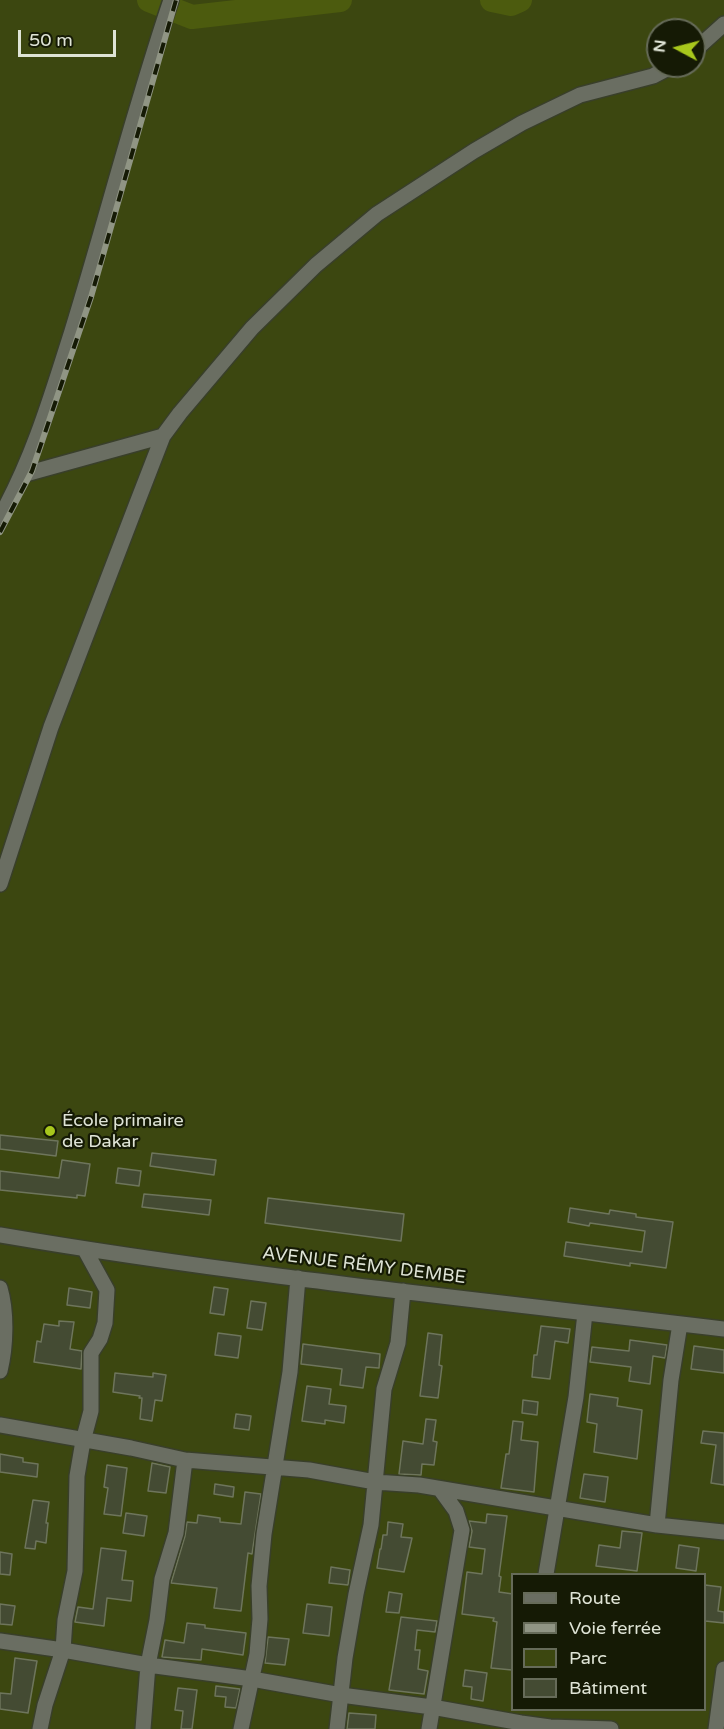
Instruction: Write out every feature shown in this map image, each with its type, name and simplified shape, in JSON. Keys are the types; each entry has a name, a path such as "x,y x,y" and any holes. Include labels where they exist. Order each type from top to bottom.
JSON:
{"street":[{"path":"0,517 22,475 53,390 171,0"},
{"path":"706,40 724,24"},
{"path":"0,884 51,727 163,436 252,328 316,265 377,214 522,123 580,95 646,78"},
{"path":"22,475 163,436"},
{"name":"AVENUE RÉMY DEMBE","path":"0,1235 85,1250 403,1292 724,1329"},
{"path":"40,1729 45,1705 63,1650 75,1571 77,1476 82,1441 91,1411 91,1353 100,1339 105,1323 107,1290 85,1250"},
{"path":"241,1729 252,1679 259,1630 259,1586 264,1534 290,1372 298,1278"},
{"path":"0,1288 4,1313 4,1337 0,1371"},
{"path":"337,1729 356,1594 371,1526 384,1389 398,1343 403,1292"},
{"path":"546,1573 550,1538 558,1507 576,1397 585,1313"},
{"path":"657,1525 671,1380 680,1324"},
{"path":"0,1425 185,1460 274,1466 375,1482 400,1482 657,1525 724,1532"},
{"path":"143,1729 148,1665 162,1579 176,1533 185,1460"},
{"path":"429,1729 462,1530 456,1511 441,1489"},
{"path":"0,1641 550,1726 610,1729"},
{"path":"716,1729 724,1669"}],"green space":[{"path":"0,0 724,0 724,1729 0,1729"}],"building":[{"path":"0,1135 58,1141 56,1156 0,1149"},
{"path":"152,1153 216,1160 214,1175 150,1166"},
{"path":"62,1160 90,1164 85,1196 77,1195 77,1198 0,1190 0,1171 59,1178"},
{"path":"118,1168 141,1171 139,1186 116,1183"},
{"path":"144,1194 211,1200 209,1215 142,1207"},
{"path":"268,1198 404,1214 401,1241 265,1223"},
{"path":"570,1208 609,1214 610,1210 636,1214 636,1217 673,1222 666,1268 630,1263 630,1266 564,1256 566,1242 642,1252 645,1231 568,1222"},
{"path":"214,1287 228,1289 224,1315 210,1313"},
{"path":"69,1288 92,1292 90,1308 67,1305"},
{"path":"251,1301 266,1303 262,1330 247,1328"},
{"path":"59,1321 74,1322 70,1349 82,1351 81,1369 34,1362 37,1341 41,1342 44,1324 59,1326"},
{"path":"541,1326 570,1329 568,1343 555,1341 550,1379 532,1377 534,1355 537,1355"},
{"path":"218,1333 241,1336 238,1358 215,1355"},
{"path":"428,1333 442,1335 439,1365 442,1366 438,1398 420,1396"},
{"path":"630,1340 667,1345 665,1358 653,1356 650,1384 629,1381 631,1367 590,1362 592,1347 629,1351"},
{"path":"303,1344 380,1354 379,1368 366,1367 363,1388 340,1385 342,1369 301,1364"},
{"path":"694,1346 724,1350 724,1373 691,1369"},
{"path":"115,1373 153,1377 153,1373 166,1375 162,1401 155,1400 152,1421 140,1419 142,1398 139,1398 140,1396 113,1392"},
{"path":"307,1386 331,1389 329,1404 346,1406 344,1423 325,1420 325,1424 302,1421"},
{"path":"590,1394 618,1398 617,1406 642,1410 637,1459 594,1452 597,1424 587,1422"},
{"path":"523,1400 538,1402 537,1415 522,1413"},
{"path":"236,1414 251,1416 249,1430 234,1428"},
{"path":"426,1419 436,1420 433,1441 437,1442 434,1465 422,1464 421,1475 399,1474 403,1441 423,1444"},
{"path":"513,1421 523,1422 521,1440 538,1442 534,1492 501,1488 506,1454 509,1454"},
{"path":"703,1431 724,1433 724,1485 711,1483 716,1445 701,1443"},
{"path":"0,1454 23,1458 23,1462 38,1464 37,1477 0,1472"},
{"path":"152,1463 170,1467 166,1493 148,1491"},
{"path":"107,1465 127,1468 121,1516 104,1514 108,1488 104,1487"},
{"path":"584,1474 608,1477 605,1502 580,1498"},
{"path":"215,1484 234,1487 233,1497 214,1494"},
{"path":"245,1492 261,1494 252,1554 248,1553 241,1611 214,1608 217,1588 171,1583 187,1522 197,1523 198,1515 220,1518 220,1522 241,1524"},
{"path":"33,1500 49,1502 46,1543 36,1541 35,1549 25,1548"},
{"path":"126,1513 147,1516 144,1536 123,1533"},
{"path":"487,1514 507,1516 499,1592 511,1594 511,1670 491,1668 497,1622 493,1621 494,1618 462,1614 467,1572 482,1574 485,1549 469,1547 472,1531 469,1521 486,1523"},
{"path":"388,1522 403,1524 401,1537 412,1538 404,1572 377,1568 383,1535 387,1535"},
{"path":"622,1531 642,1533 637,1571 596,1566 599,1545 620,1548"},
{"path":"679,1545 699,1548 696,1571 676,1568"},
{"path":"101,1548 126,1551 122,1580 133,1581 131,1601 107,1598 104,1626 75,1622 78,1607 93,1609"},
{"path":"0,1552 12,1554 10,1575 0,1574"},
{"path":"331,1567 350,1570 348,1585 329,1583"},
{"path":"706,1585 721,1587 718,1611 724,1612 724,1623 706,1621"},
{"path":"389,1592 402,1594 399,1613 386,1612"},
{"path":"0,1604 15,1606 12,1625 0,1624"},
{"path":"307,1604 332,1607 329,1636 303,1633"},
{"path":"401,1617 437,1621 435,1632 417,1630 415,1650 420,1650 418,1669 428,1671 424,1694 389,1690"},
{"path":"187,1623 205,1625 205,1628 246,1633 243,1655 202,1649 201,1660 162,1657 165,1640 184,1643"},
{"path":"268,1637 289,1639 285,1665 265,1663"},
{"path":"15,1658 37,1661 28,1713 0,1709 0,1693 11,1694"},
{"path":"465,1670 487,1673 483,1701 471,1699 472,1687 463,1686"},
{"path":"216,1686 240,1689 236,1708 225,1707 226,1697 215,1696"},
{"path":"178,1688 197,1690 192,1729 181,1729 183,1711 175,1710"},
{"path":"349,1713 376,1715 375,1729 347,1729"}],"waterway":[{"path":"149,0 192,17 340,0"},
{"path":"492,0 511,4 520,0"}],"railway":[{"path":"0,532 32,471 91,297 176,0"}],"place":[{"name":"École primaire de Dakar","path":"50,1131"}]}
